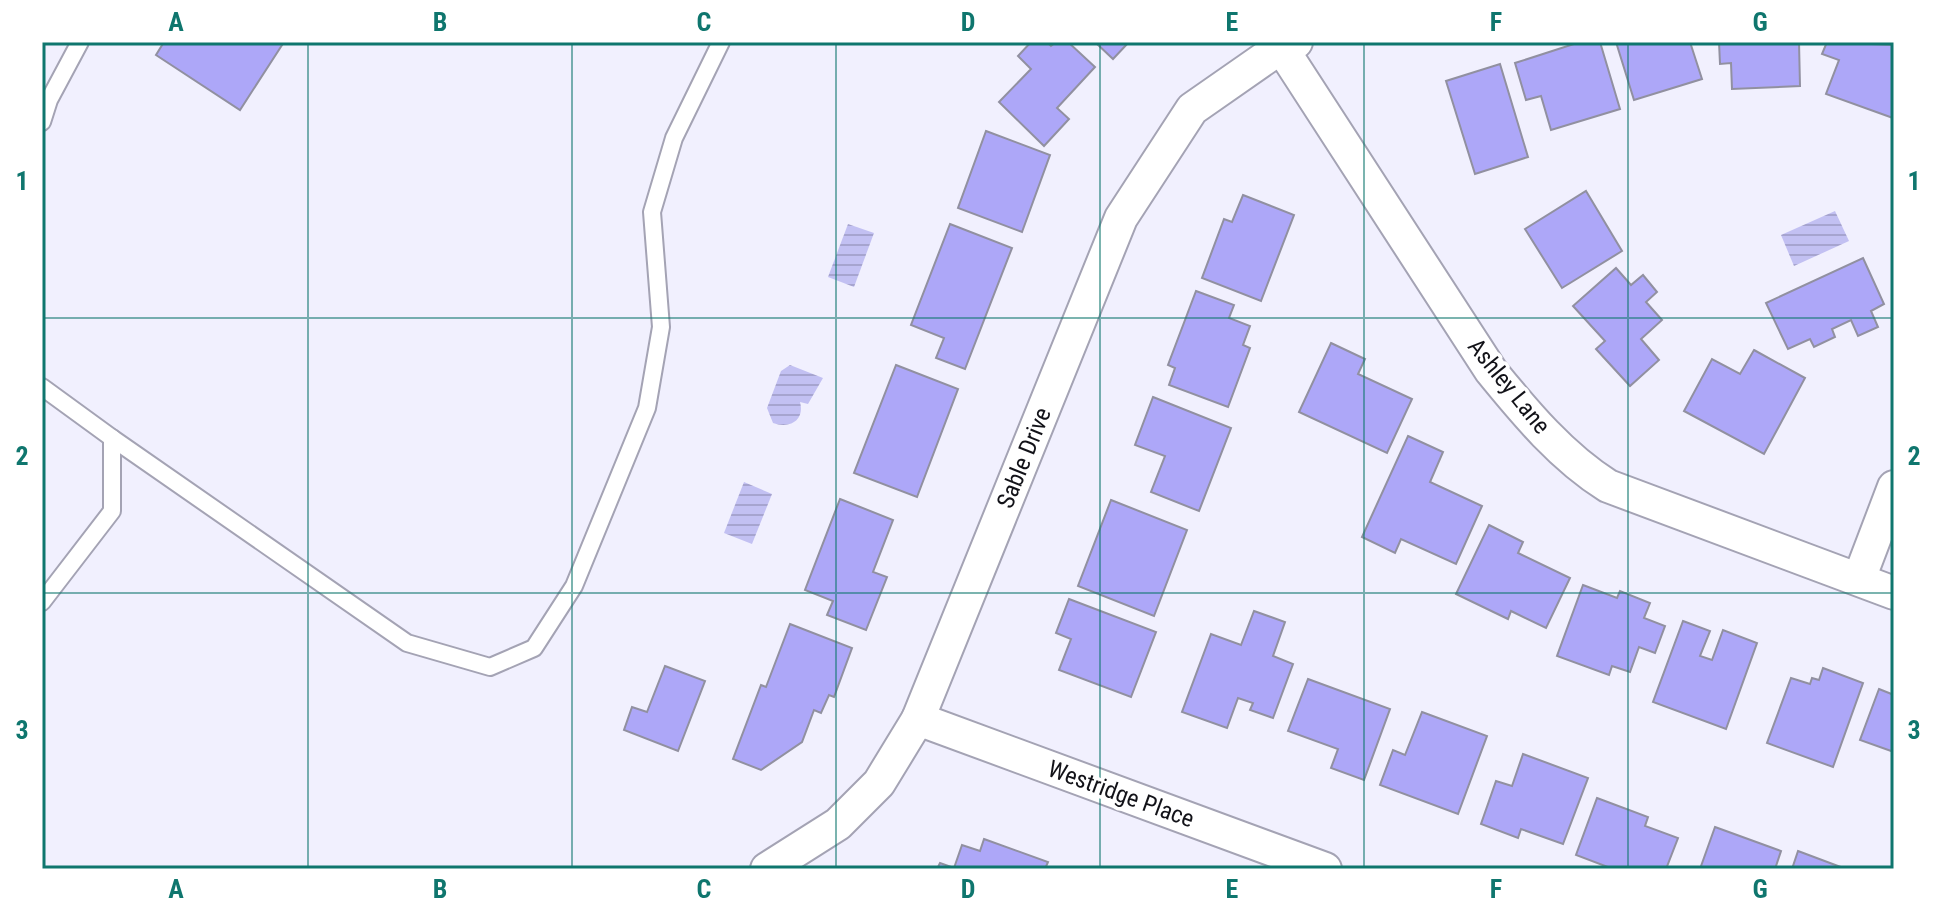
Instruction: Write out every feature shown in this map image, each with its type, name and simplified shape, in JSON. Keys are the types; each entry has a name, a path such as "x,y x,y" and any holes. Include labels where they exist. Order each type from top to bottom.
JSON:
{"street":[{"name":"Ashley Lane","path":"1288,44 1491,371 1530,419 1588,473 1608,486 1894,593"},
{"name":"Sable Drive","path":"767,869 838,824 879,783 918,719 1121,218 1192,109 1288,44"},
{"path":"1859,579 1894,487"},
{"name":"Westridge Place","path":"918,719 1325,869"}],"lane":[{"path":"42,122 49,100 80,42"},
{"path":"42,387 407,643 490,667 534,648 574,586 647,408 661,327 652,212 674,138 721,42"},
{"path":"42,602 112,511 112,438"}],"water":[{"path":"1835,211 1849,241 1794,266 1781,235"},
{"path":"848,224 874,233 854,287 828,277"},
{"path":"790,365 823,378 808,404 800,402 798,419 779,425 773,423 767,408 781,371"},
{"path":"744,482 772,494 752,544 724,533"}],"building":[{"path":"164,42 284,42 240,110 156,55"},
{"path":"1031,42 1047,42 1051,46 1056,42 1068,42 1095,67 1057,108 1069,119 1044,146 999,102 1031,69 1018,56"},
{"path":"1095,42 1129,42 1113,59"},
{"path":"1580,42 1600,42 1620,109 1551,130 1541,96 1526,100 1515,63"},
{"path":"1616,42 1690,42 1702,79 1634,100"},
{"path":"1719,42 1799,42 1800,86 1732,89 1731,63 1720,64"},
{"path":"1827,42 1894,45 1893,118 1826,94 1839,60 1822,54"},
{"path":"1500,64 1528,157 1475,174 1446,81"},
{"path":"986,131 1050,155 1022,232 958,208"},
{"path":"1586,191 1622,251 1562,288 1525,229"},
{"path":"1243,195 1294,215 1261,301 1202,278 1224,219 1232,222"},
{"path":"950,224 1012,248 965,369 936,358 944,338 911,325"},
{"path":"1863,258 1884,304 1871,311 1878,327 1858,336 1851,320 1832,329 1835,337 1814,347 1810,339 1788,349 1766,303"},
{"path":"1616,268 1631,285 1643,275 1657,292 1646,302 1662,320 1641,339 1659,360 1630,386 1596,349 1605,341 1573,306"},
{"path":"1196,291 1234,305 1229,318 1250,326 1243,345 1250,348 1228,407 1169,385 1175,368 1168,365"},
{"path":"1331,343 1365,359 1358,374 1412,399 1387,453 1299,412"},
{"path":"1754,350 1805,378 1764,454 1684,411 1712,359 1740,374"},
{"path":"896,365 958,389 917,497 854,473"},
{"path":"1153,397 1231,428 1199,511 1151,492 1165,456 1135,445"},
{"path":"1408,436 1443,452 1430,482 1482,506 1456,564 1401,539 1395,553 1362,537"},
{"path":"840,499 893,520 873,572 887,577 866,630 827,615 833,601 805,590"},
{"path":"1111,500 1187,530 1154,616 1078,586"},
{"path":"1489,525 1523,542 1518,553 1570,578 1546,628 1511,611 1508,619 1456,594"},
{"path":"1583,585 1617,598 1620,591 1650,603 1644,618 1665,626 1655,653 1639,647 1630,672 1612,666 1609,675 1557,656"},
{"path":"1069,599 1156,632 1131,697 1059,670 1071,639 1056,633"},
{"path":"1254,611 1285,622 1273,656 1293,664 1273,718 1250,710 1253,703 1238,698 1227,728 1182,712 1211,634 1241,645"},
{"path":"1683,621 1710,631 1700,656 1712,660 1723,630 1757,643 1726,729 1653,702"},
{"path":"790,624 852,648 834,697 829,695 821,713 814,710 802,742 761,770 733,759 761,685 766,687"},
{"path":"665,666 705,681 678,751 624,730 632,707 647,712"},
{"path":"1823,668 1863,683 1833,767 1767,743 1791,678 1810,684 1812,678 1819,680"},
{"path":"1308,679 1390,709 1364,780 1331,768 1338,749 1288,731"},
{"path":"1879,689 1894,695 1894,752 1860,740"},
{"path":"1422,712 1487,736 1458,814 1380,785 1393,750 1405,755"},
{"path":"1523,754 1588,778 1563,844 1521,829 1518,838 1481,824 1496,781 1512,786"},
{"path":"1597,798 1648,817 1645,826 1678,838 1666,869 1613,869 1576,855"},
{"path":"1715,827 1781,851 1775,869 1700,869"},
{"path":"984,839 1048,862 1045,869 937,869 940,863 954,868 962,845 980,851"},
{"path":"1798,851 1846,869 1792,869"}]}
